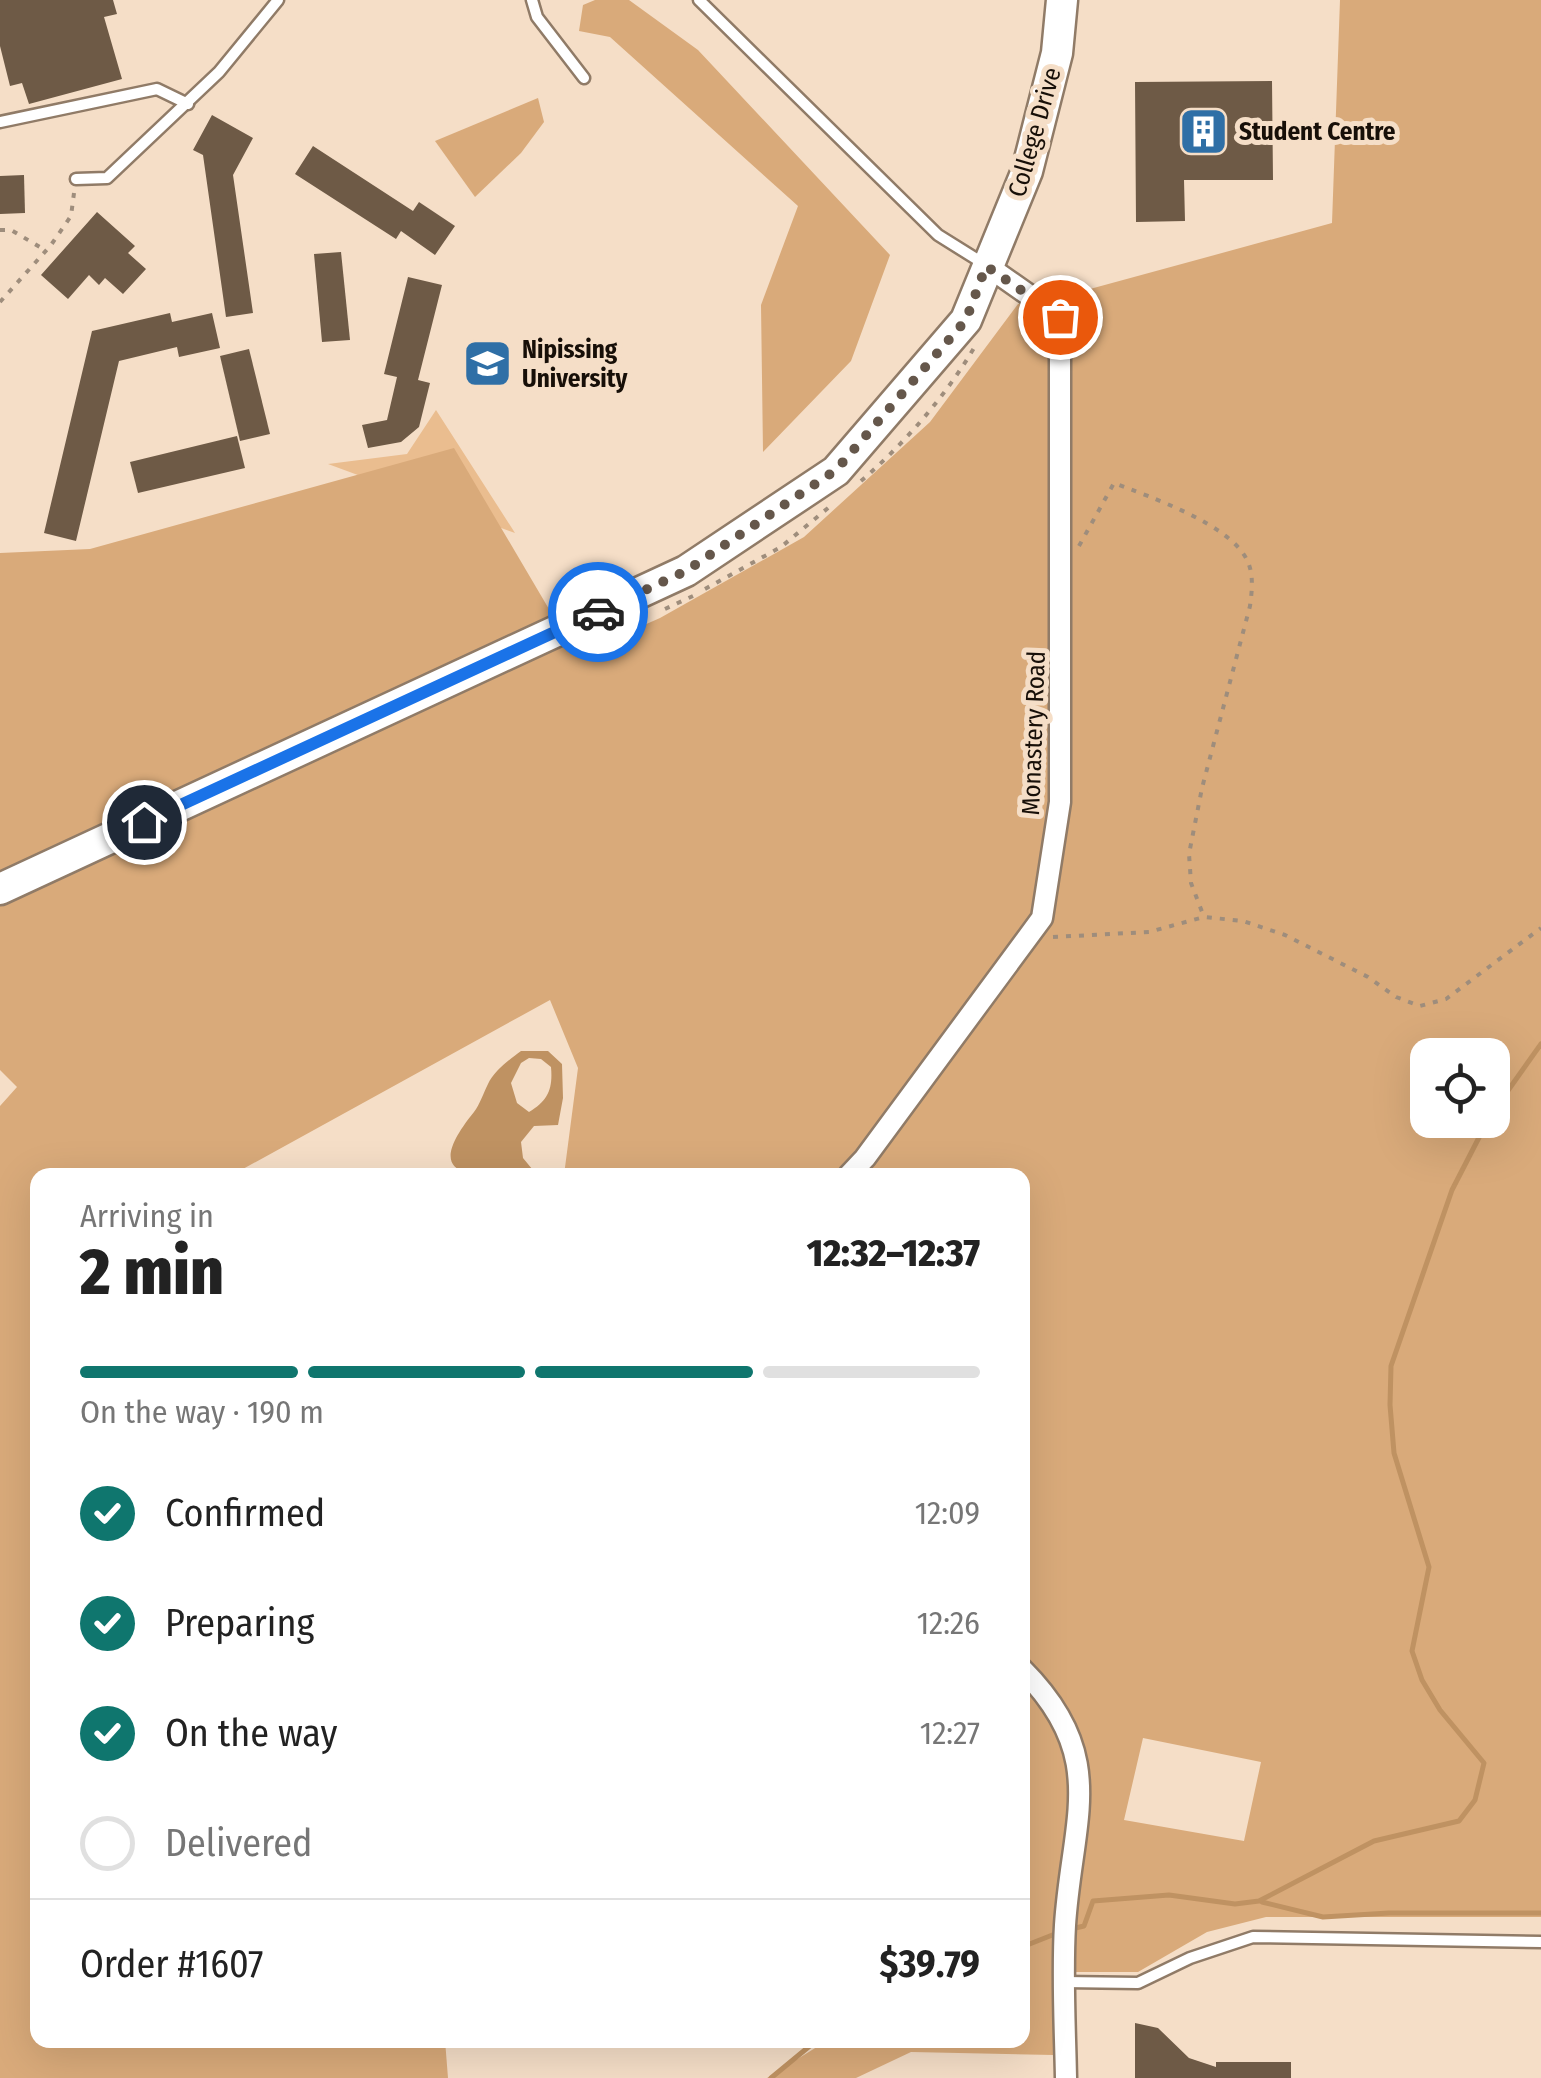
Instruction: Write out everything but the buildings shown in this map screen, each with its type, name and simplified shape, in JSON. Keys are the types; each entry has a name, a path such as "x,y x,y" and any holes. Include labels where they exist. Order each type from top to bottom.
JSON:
{"street":[{"name":"College Drive","path":"0,889 686,571 836,470 966,320 1027,171 1057,53 1062,0"},
{"name":"Monastery Road","path":"855,1168 1042,918 1060,802 1060,317 986,266"},
{"path":"1030,1677 1048,1694 1074,1740 1082,1794 1066,1912 1066,2078"}],"lane":[{"path":"76,179 107,178 188,104 278,0"},
{"path":"532,0 538,17 584,78"},
{"path":"699,0 938,235 986,266"},
{"path":"0,122 156,88 188,104"},
{"path":"1064,1982 1138,1983 1190,1958 1253,1937 1541,1942"}],"path":[{"path":"0,302 70,216 76,179"},
{"path":"0,230 11,230 44,250"},
{"path":"1062,577 1114,483 1201,521 1234,542 1247,560 1252,585 1250,606 1202,788 1189,854 1191,882 1204,917"},
{"path":"1027,938 1118,936 1204,917 1243,921 1285,935 1368,977 1396,997 1420,1006 1446,999 1541,928"}],"shaded area":[{"path":"595,0 629,0 698,50 890,255 851,361 763,452 761,305 798,206 610,37 579,31 583,5"},
{"path":"1340,0 1541,0 1541,1917 1266,1917 1207,1932 1138,1972 1053,1972 1054,2055 911,2052 856,2078 767,2078 815,2048 1030,2048 1030,1168 565,1168 578,1068 550,1000 245,1168 30,1168 30,2048 446,2048 448,2078 0,2078 0,1106 17,1087 0,1070 0,553 90,549 454,448 576,655 660,618 804,537 930,422 1018,304 1079,292 1332,223","holes":["1143,1738 1261,1762 1244,1841 1124,1820"]},
{"path":"538,98 544,122 521,153 475,197 435,141"},
{"path":"436,410 515,533 328,464 407,454"},
{"path":"521,1051 548,1051 562,1064 563,1098 558,1125 534,1126 521,1142 523,1158 531,1168 458,1168 451,1153 457,1136 503,1066","holes":["529,1058 541,1059 551,1067 545,1099 529,1112 517,1103 511,1083 521,1063"]}],"waterway":[{"path":"1510,1088 1541,1044"},
{"path":"1071,1929 1084,1926 1093,1901 1169,1895 1235,1904 1259,1901 1374,1841 1459,1821 1475,1800 1484,1763 1440,1710 1422,1680 1412,1651 1429,1567 1394,1453 1390,1405 1391,1366 1452,1190 1479,1138"},
{"path":"1262,1902 1323,1917 1541,1913"},
{"path":"1030,1944 1060,1932"},
{"path":"771,2078 807,2048"}],"way so far":[{"path":"598,612 686,571 836,470 966,320 986,266 1060,317"}],"place":[{"name":"Student Centre","path":"1204,131"},
{"name":"Nipissing University","path":"487,363"}],"route":[{"path":"144,822 598,612"}]}
